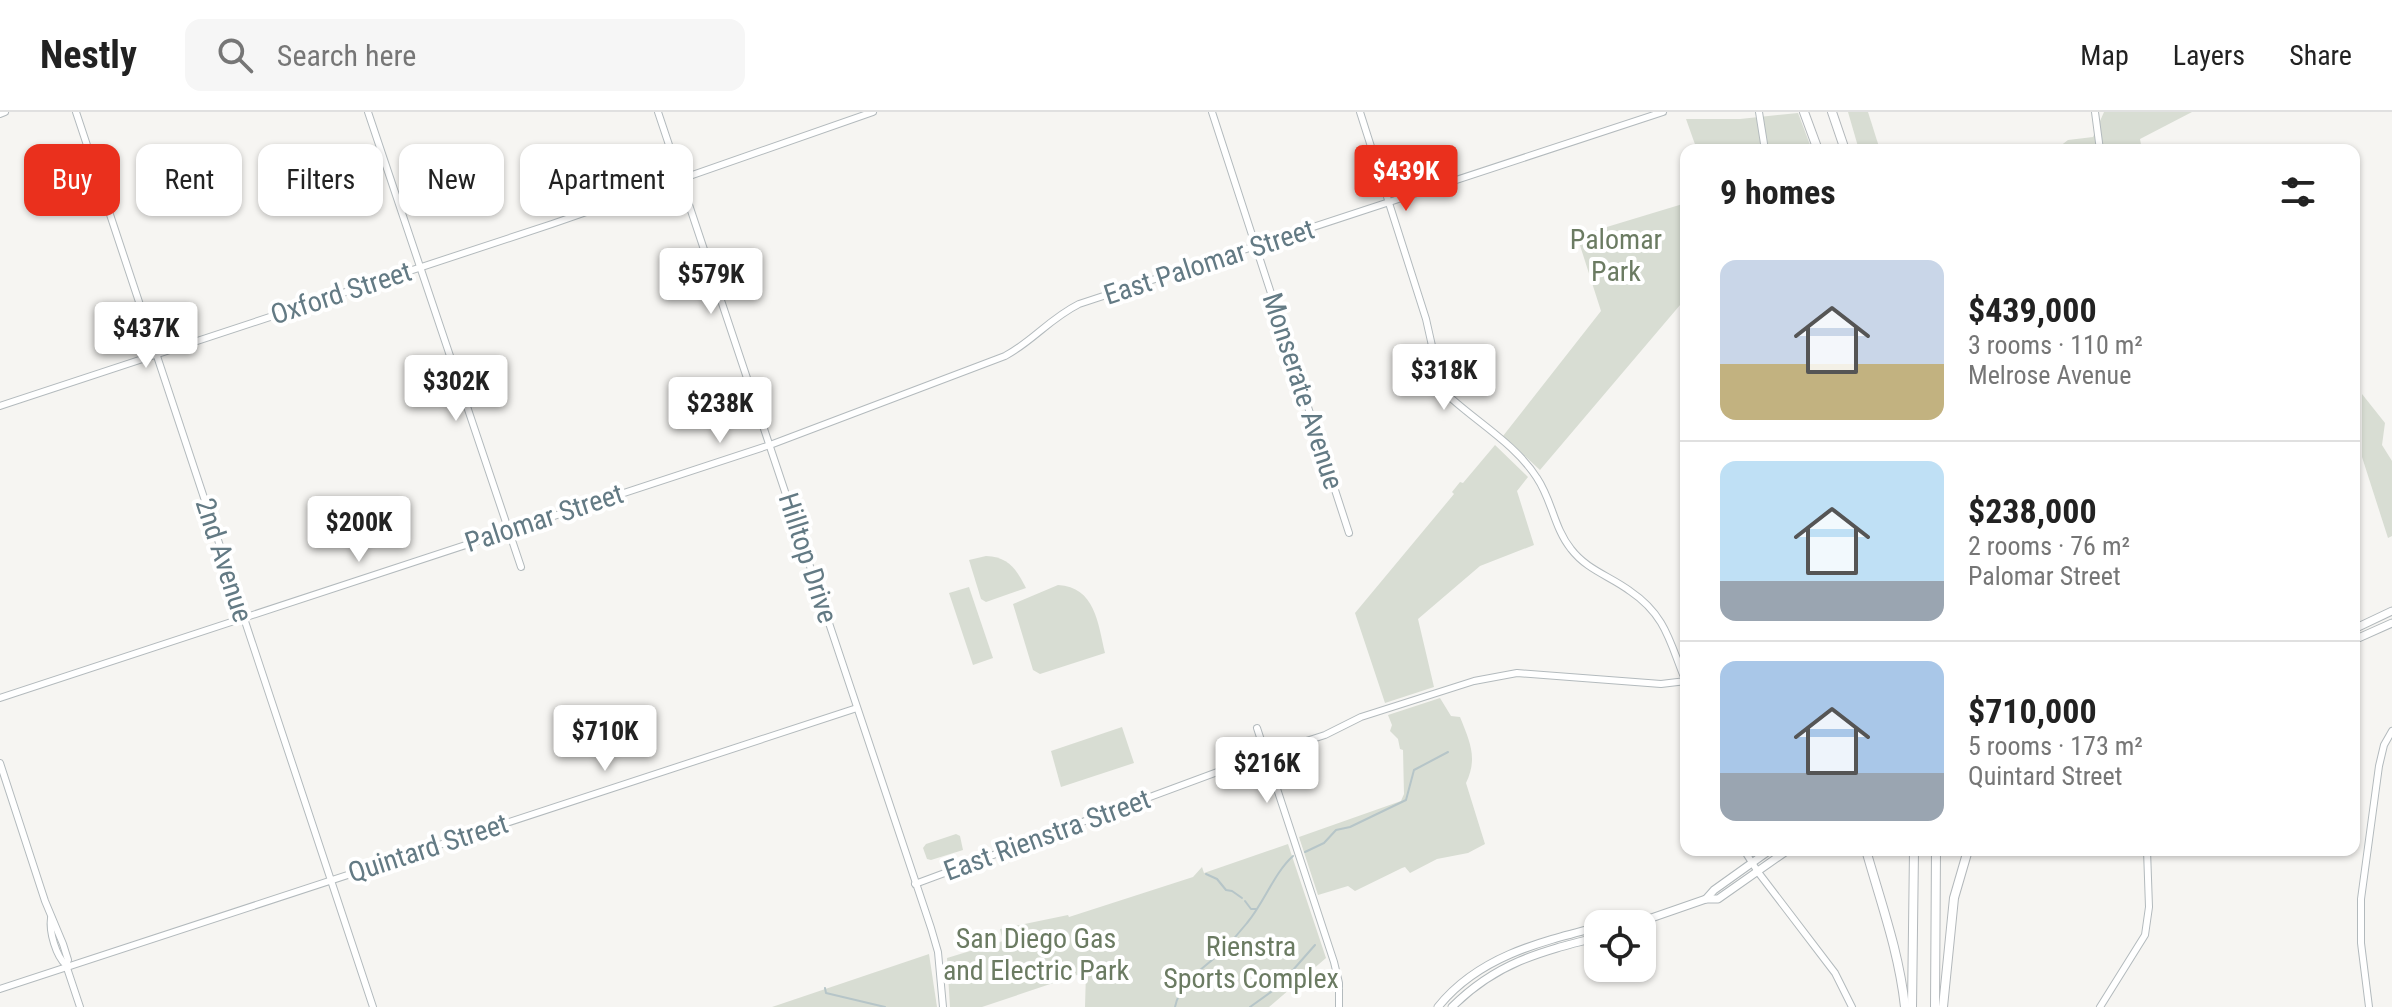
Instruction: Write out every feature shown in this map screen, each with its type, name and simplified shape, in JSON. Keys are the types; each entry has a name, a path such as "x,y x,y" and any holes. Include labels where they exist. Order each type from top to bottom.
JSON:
{"highway":[{"path":"1804,112 1816,144"},
{"path":"1832,112 1843,144"},
{"path":"1868,856 1887,913 1901,970 1905,1007"},
{"path":"1912,1007 1914,856"},
{"path":"1935,1007 1936,856"},
{"path":"1943,1007 1954,898 1966,856"}],"main road":[{"path":"2360,626 2392,611"},
{"path":"2360,637 2392,623"},
{"path":"1706,899 1762,856"},
{"path":"1656,916 1706,899 1726,896 1780,856"},
{"path":"1438,1007 1451,992 1487,965 1528,945 1584,931"},
{"path":"1572,934 1575,943"},
{"path":"1452,1007 1477,983 1513,962 1584,941"}],"street":[{"name":"2nd Avenue","path":"76,112 373,1007"},
{"path":"368,112 521,567"},
{"name":"Hilltop Drive","path":"658,112 669,144"},
{"name":"Oxford Street","path":"693,176 873,112"},
{"name":"Monserate Avenue","path":"1212,112 1349,533"},
{"path":"1360,112 1429,329 1439,377 1447,393 1532,470 1544,489 1559,530 1577,556 1595,572 1637,595 1655,612 1667,631 1680,665"},
{"name":"East Palomar Street","path":"770,445 1000,359 1020,348 1054,318 1079,304 1663,112"},
{"path":"1759,112 1764,144"},
{"path":"2095,112 2099,144"},
{"name":"Oxford Street","path":"0,406 573,216"},
{"name":"Hilltop Drive","path":"693,216 938,952 943,1007"},
{"name":"Palomar Street","path":"0,698 770,445"},
{"name":"East Rienstra Street","path":"915,884 1325,735 1361,717 1474,681 1501,675 1537,674 1661,684 1680,682"},
{"name":"Quintard Street","path":"0,989 857,708"},
{"path":"1257,728 1334,962 1339,980 1339,1007"},
{"path":"2369,1007 2361,943 2361,899 2379,766 2384,745 2392,731"},
{"path":"0,763 51,918 52,935 80,1007"},
{"path":"1747,856 1835,973 1852,1007"},
{"path":"2100,1007 2145,935 2149,907 2147,856"}],"green space":[{"path":"1848,112 1868,112 1878,144 1857,144"},
{"path":"2104,112 2192,112 2140,139 2141,144 2063,144 2068,140 2093,137"},
{"path":"1798,113 1810,144 1695,144 1686,119 1740,119"},
{"name":"Palomar Park","path":"1680,205 1680,305 1540,470 1503,436 1601,311 1577,236"},
{"path":"2362,394 2385,423 2382,445 2392,461 2392,536 2388,538 2362,457"},
{"path":"1495,445 1528,477 1517,491 1534,545 1480,566 1418,619 1434,687 1385,703 1355,613 1454,494 1452,492 1460,482 1463,483"},
{"path":"986,556 1011,565 1026,588 986,602 981,599 969,560"},
{"path":"1058,585 1070,587 1087,599 1097,619 1105,653 1040,674 1033,670 1013,604"},
{"path":"969,587 993,658 973,665 949,593"},
{"path":"1440,698 1451,716 1460,717 1469,742 1472,766 1466,783 1485,844 1468,853 1437,859 1410,873 1405,867 1402,868 1355,891 1348,886 1318,895 1299,837 1401,801 1404,794 1403,750 1390,731 1392,725 1388,715"},
{"path":"1122,727 1134,763 1061,787 1051,751"},
{"path":"956,834 960,836 963,850 927,859 923,848 926,844"},
{"name":"Rienstra Sports Complex","path":"1288,844 1326,958 1269,1007 1085,1007 1086,972 982,1007 950,1007 947,958 1003,941 1000,929 1069,917 1193,877 1202,867 1204,873"},
{"name":"San Diego Gas and Electric Park","path":"929,954 937,1007 772,1007"}],"waterway":[{"path":"1305,852 1324,843 1336,830 1350,827 1406,800 1414,770 1448,752"},
{"path":"1175,1007 1187,982 1241,930 1293,856"},
{"path":"1206,874 1242,898"},
{"path":"1245,901 1251,909 1256,909"},
{"path":"1250,1007 1278,987 1315,945"},
{"path":"825,988 826,993 885,1007"}]}
